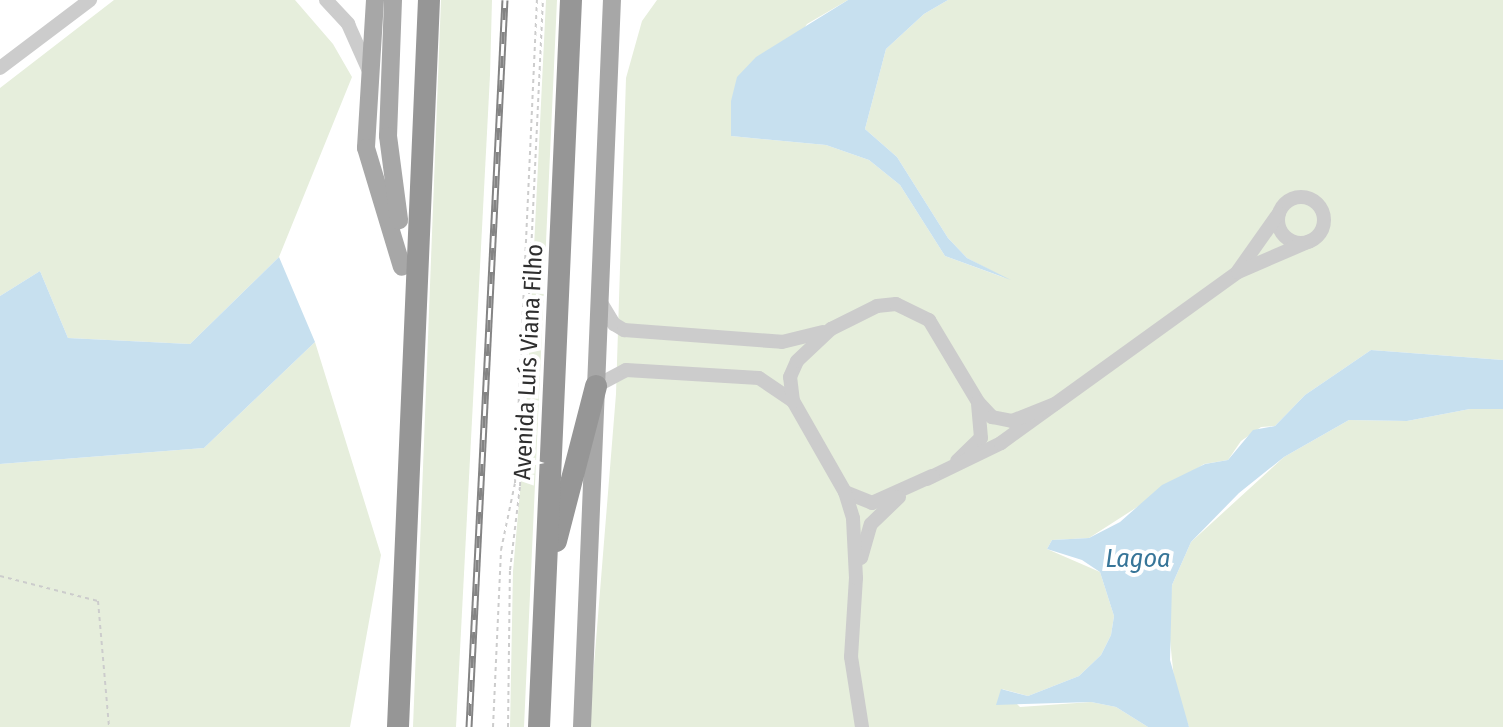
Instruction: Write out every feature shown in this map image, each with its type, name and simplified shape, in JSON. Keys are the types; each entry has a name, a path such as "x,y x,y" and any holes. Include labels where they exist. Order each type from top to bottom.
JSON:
{"highway":[{"path":"398,727 429,0"},
{"name":"Avenida Luís Viana Filho","path":"539,727 571,0"},
{"path":"402,267 409,437"},
{"path":"545,584 596,386"}],"main road":[{"path":"375,0 366,148 402,267"},
{"path":"393,0 389,165 402,267"},
{"path":"582,727 612,0"}],"street":[{"path":"0,68 90,0"},
{"path":"326,0 348,24 371,78"},
{"path":"845,492 872,503 908,490 1001,443 1238,272 1310,241 1324,225 1319,205 1298,197 1280,211 1238,272"},
{"path":"1280,211 1283,233 1295,242 1310,241"},
{"path":"600,300 614,324 624,330 782,342 831,329 877,306 896,304 915,311 937,329 978,402 982,430 977,444 927,479"},
{"path":"793,401 792,370 831,329"},
{"path":"596,386 626,370 759,378 793,401 845,492 855,533 856,578 851,657 862,727"},
{"path":"978,402 1007,422 1055,404"},
{"path":"856,578 871,524 908,490"}],"path":[{"path":"493,727 501,550 515,483 537,0"},
{"path":"508,727 510,570 520,486 543,0"},
{"path":"0,576 98,601 109,727"}],"green space":[{"path":"114,0 295,0 333,44 352,77 279,257 190,344 68,338 40,271 0,296 0,88"},
{"path":"441,0 492,0 490,75 456,727 413,727"},
{"path":"546,0 557,0 524,727 510,727 513,571 525,434"},
{"path":"657,0 848,0 807,24 731,136 826,145 869,160 900,185 945,256 1005,278 967,258 948,238 897,157 865,129 886,49 924,14 948,0 1503,0 1503,360 1371,350 1305,395 1275,426 1261,427 1241,441 1228,460 1204,464 1089,538 1052,540 1047,549 1100,572 1114,616 1111,635 1101,655 1079,676 1028,696 1002,689 1020,707 1091,702 1116,707 1148,727 589,727 616,394 626,78 642,21"},
{"path":"315,342 381,555 350,727 0,727 0,464 204,448"},
{"path":"1470,409 1503,409 1503,727 1189,727 1175,689 1168,620 1172,585 1191,542 1284,457 1349,420 1407,421"}],"water":[{"path":"848,0 948,0 924,14 886,49 865,129 897,157 948,238 967,258 1011,280 945,256 900,185 869,160 826,145 731,136 731,101 737,77 756,57"},
{"path":"279,257 315,342 204,448 0,464 0,296 40,271 68,338 190,344"},
{"name":"Lagoa","path":"1371,350 1503,360 1503,409 1470,409 1407,421 1349,420 1284,457 1239,493 1191,542 1172,585 1170,660 1189,727 1148,727 1116,707 1091,702 996,705 1001,689 1028,696 1079,676 1101,655 1111,635 1114,616 1100,572 1082,560 1047,549 1052,540 1089,538 1120,522 1162,485 1205,464 1228,460 1253,430 1275,426 1305,395"}],"railway":[{"path":"469,727 505,0"}]}
